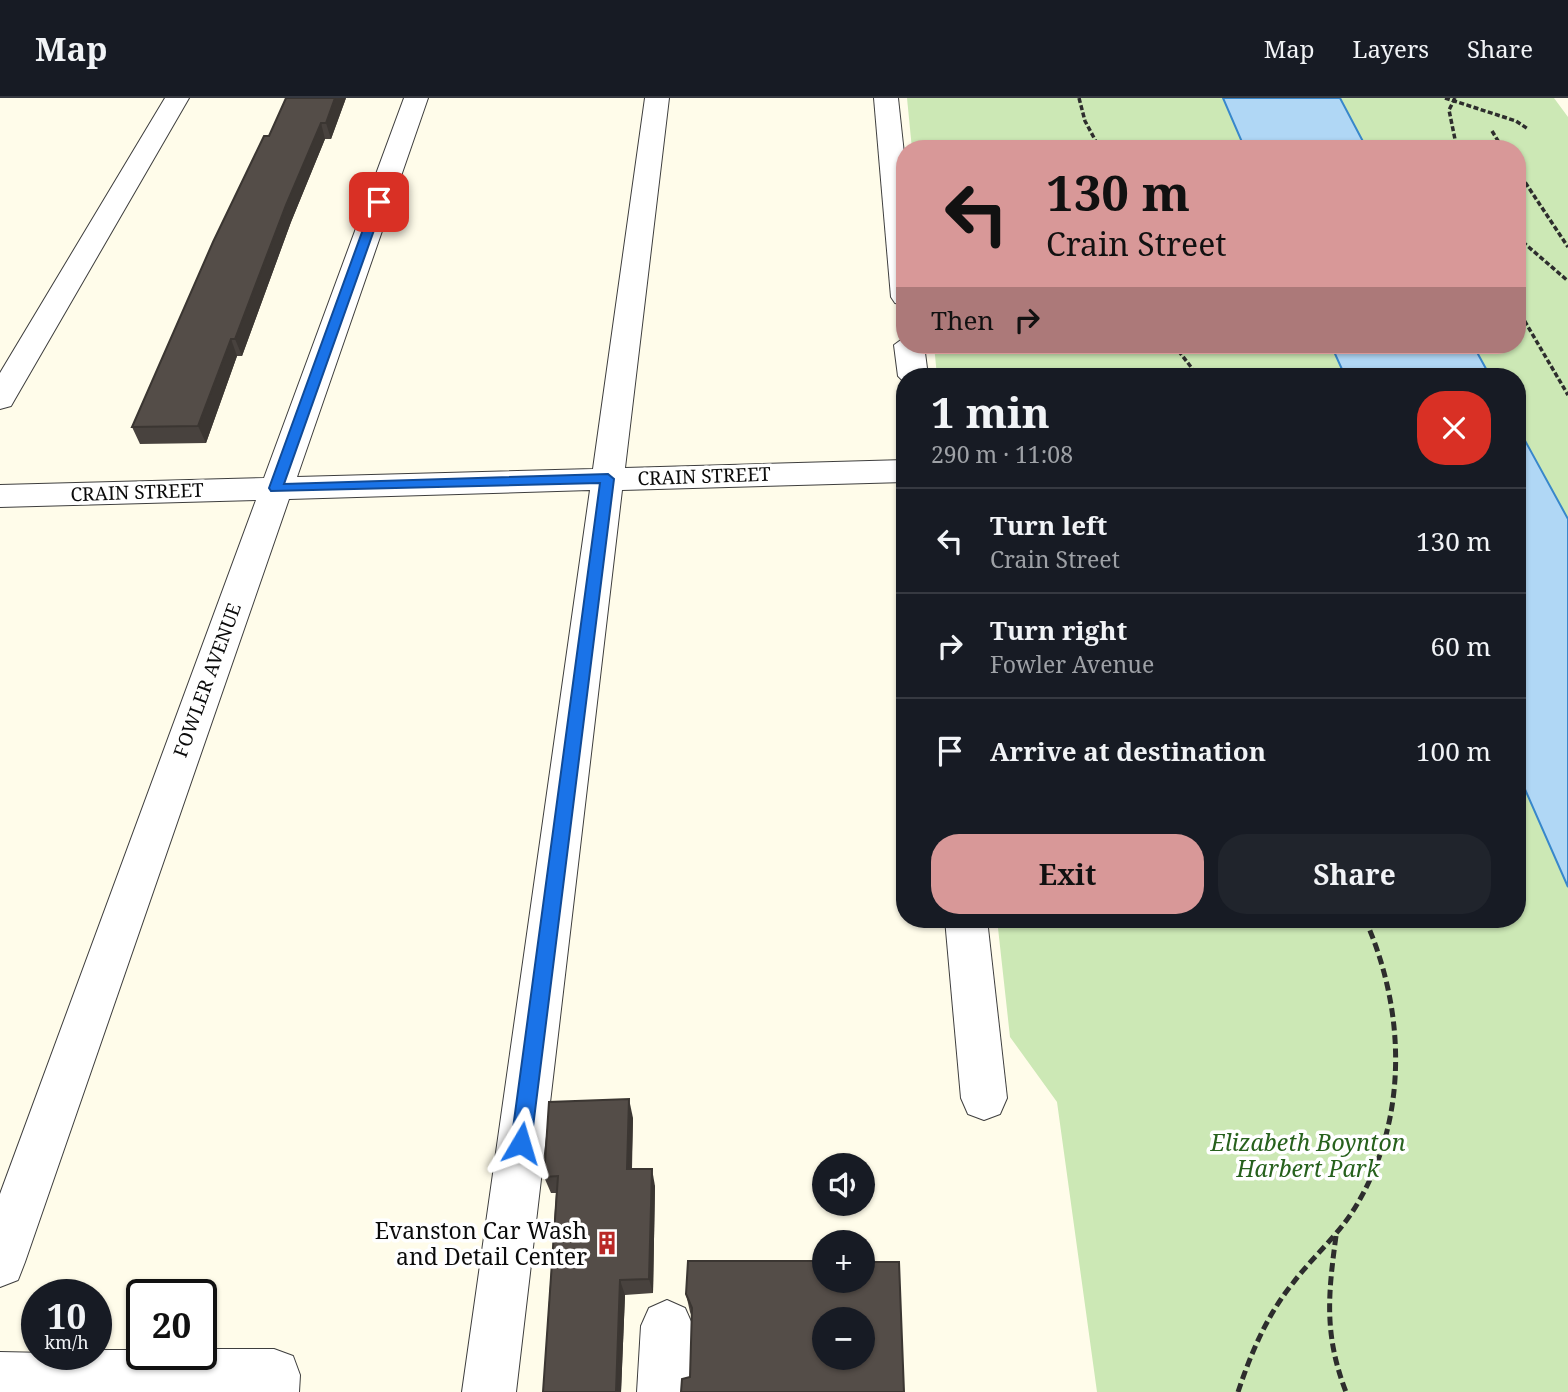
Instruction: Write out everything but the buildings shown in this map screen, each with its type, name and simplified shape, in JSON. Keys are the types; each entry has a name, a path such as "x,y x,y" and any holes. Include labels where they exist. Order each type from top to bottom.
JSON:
{"street":[{"path":"0,399 177,98"},
{"name":"FOWLER AVENUE","path":"0,1262 416,98"},
{"path":"489,1392 657,98"},
{"path":"886,98 896,203"},
{"name":"CRAIN STREET","path":"0,496 896,471"},
{"path":"967,928 984,1098"},
{"path":"664,1392 667,1326"},
{"path":"0,1378 116,1385 274,1375 272,1392"}],"path":[{"path":"1079,98 1085,121 1095,140"},
{"path":"1445,98 1516,121 1528,129"},
{"path":"1454,100 1449,110 1455,140"},
{"path":"1492,131 1498,140"},
{"path":"1527,184 1568,247"},
{"path":"1526,245 1566,278"},
{"path":"1526,323 1568,395"},
{"path":"1181,354 1192,368"},
{"path":"1238,1392 1283,1296 1337,1234 1360,1200 1382,1144 1395,1095 1398,1048 1394,997 1380,948 1370,928"},
{"path":"1337,1234 1326,1319 1334,1363 1346,1392"}],"green space":[{"path":"907,98 1223,98 1241,140 911,140"},
{"path":"1340,98 1554,98 1568,117 1568,519 1526,442 1526,368 1486,368 1478,354 1526,354 1526,140 1362,140"},
{"path":"935,354 1335,354 1341,368 936,368"},
{"name":"Elizabeth Boynton Harbert Park","path":"1526,791 1568,887 1568,1392 1097,1392 1057,1102 1010,1037 998,928 1526,928"}],"water":[{"path":"1223,98 1340,98 1362,140 1241,140"},
{"path":"1335,354 1478,354 1486,368 1341,368"},
{"path":"1526,442 1568,519 1568,887 1526,791"}],"place":[{"name":"Evanston Car Wash and Detail Center","path":"607,1243"}],"route":[{"path":"379,202 276,488 608,479 521,1143"}]}
